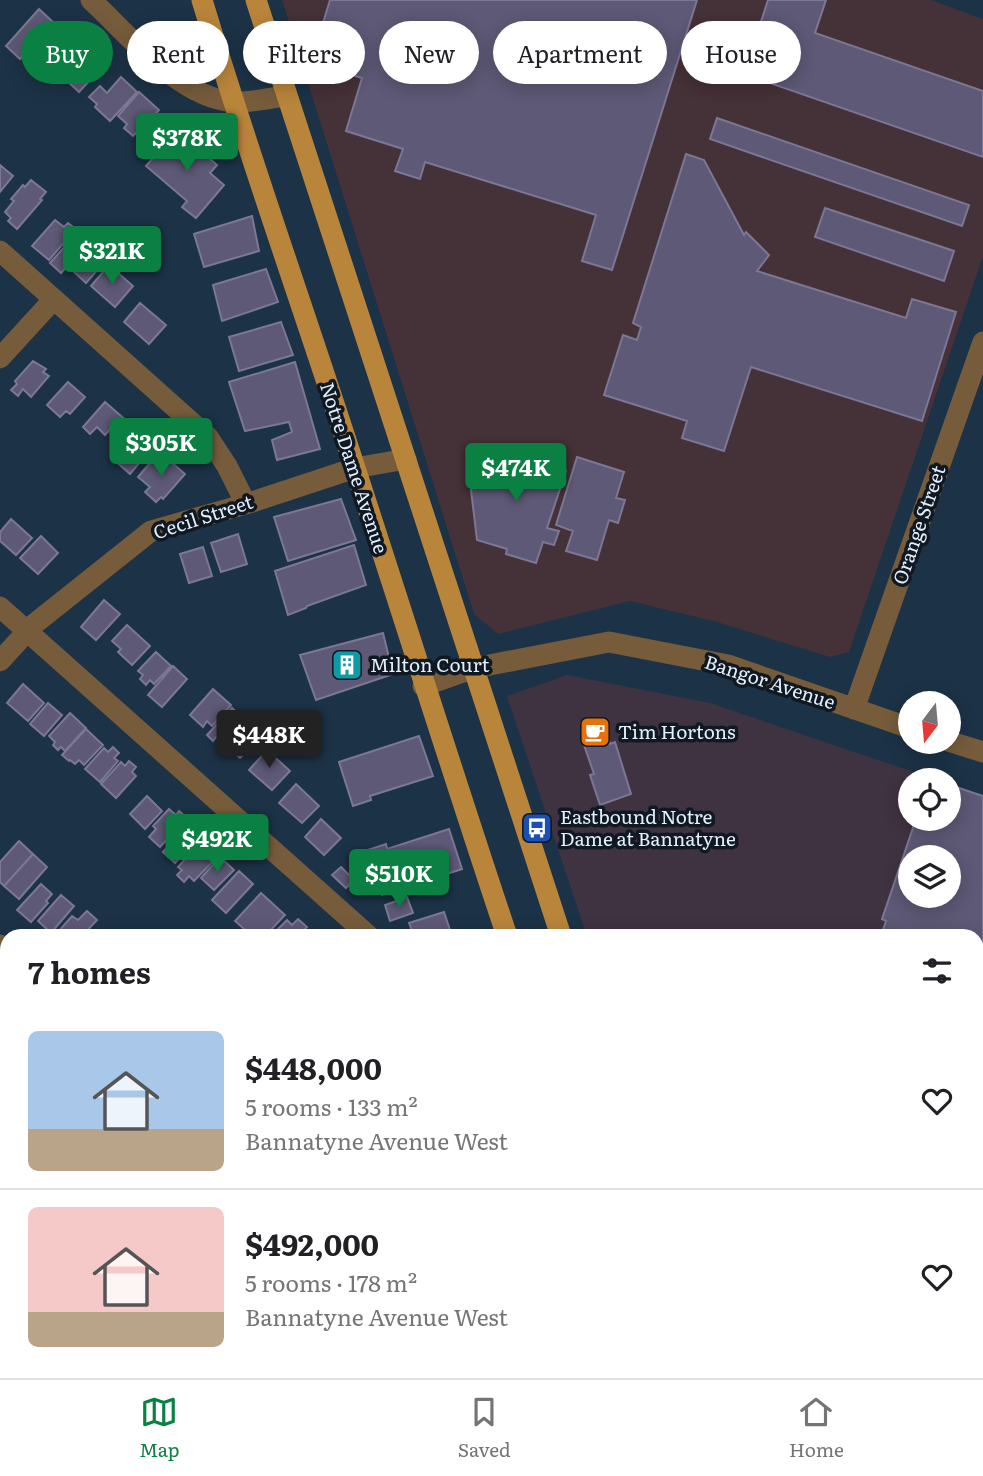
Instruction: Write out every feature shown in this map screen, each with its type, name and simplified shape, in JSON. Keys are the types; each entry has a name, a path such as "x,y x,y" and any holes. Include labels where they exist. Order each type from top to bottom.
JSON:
{"main road":[{"name":"Notre Dame Avenue","path":"202,0 208,21"},
{"path":"256,0 559,929"},
{"name":"Notre Dame Avenue","path":"227,84 505,929"}],"street":[{"path":"91,0 127,34"},
{"path":"186,84 233,102 286,96"},
{"path":"0,251 208,437 246,503"},
{"path":"0,358 54,299"},
{"name":"Orange Street","path":"854,709 983,342"},
{"name":"Cecil Street","path":"0,661 26,632 151,531 355,468 406,459"},
{"path":"0,607 361,929"},
{"name":"Bangor Avenue","path":"423,686 474,668 609,642 728,664 898,724"},
{"path":"961,745 983,752"}],"shaded area":[{"path":"282,0 931,0 983,19 983,256 849,652 830,657 717,622 630,601 498,634 474,614 308,84 365,84 365,21 289,21"},
{"path":"567,675 710,703 902,768 898,768 898,831 961,831 961,788 983,796 983,929 585,929 507,696"}],"building":[{"path":"330,0 697,0 690,21 681,21 681,51 612,270 582,261 596,215 425,162 420,179 395,171 403,149 346,131 360,84 365,84 365,21 324,21"},
{"path":"768,0 826,0 815,33 983,91 983,157 773,84 801,84 801,21 761,21"},
{"path":"39,9 52,21 28,21"},
{"path":"21,29 20,59 6,46"},
{"path":"121,77 137,92 110,121 89,97 100,86 107,93"},
{"path":"70,84 86,84 79,92"},
{"path":"139,92 159,110 139,133 138,131 133,136 124,128 127,124 118,116"},
{"path":"717,118 969,205 962,226 710,139"},
{"path":"177,130 217,165 210,173 224,185 196,218 182,207 187,201 146,166"},
{"path":"686,154 704,160 744,235 746,232 769,255 757,271 906,318 912,299 956,312 922,421 751,367 724,451 682,438 687,421 604,395 623,335 637,340 641,327 633,323"},
{"path":"0,165 13,176 0,192"},
{"path":"31,180 46,192 17,229 8,221 11,218 5,212 14,201 11,199"},
{"path":"825,208 954,251 944,281 815,237"},
{"path":"252,216 259,251 204,267 194,234"},
{"path":"55,220 64,227 68,223 76,229 49,260 32,246"},
{"path":"77,233 88,243 61,273 50,263"},
{"path":"87,254 101,266 86,283 73,271"},
{"path":"109,265 133,286 115,307 91,286"},
{"path":"266,269 278,302 222,321 213,285"},
{"path":"140,303 166,325 149,344 124,322"},
{"path":"281,322 293,355 239,371 229,337"},
{"path":"33,361 46,369 43,372 49,376 31,397 23,389 18,396 11,390 17,384 15,381"},
{"path":"295,362 320,449 277,460 272,440 292,432 289,422 245,431 229,382"},
{"path":"68,382 85,397 70,414 66,411 60,417 47,405"},
{"path":"105,402 128,422 119,431 113,426 105,435 97,427 90,434 83,427"},
{"path":"139,426 148,434 146,437 152,443 137,459 140,462 130,474 112,458 120,449 117,446 134,427 136,429"},
{"path":"491,447 566,471 547,528 559,531 554,545 543,542 536,563 506,554 507,549 477,540 471,490"},
{"path":"156,456 166,465 170,461 185,474 163,499 161,497 156,502 145,492 150,487 138,477"},
{"path":"577,457 624,472 616,498 625,500 618,523 609,520 597,560 566,551 573,531 556,525"},
{"path":"341,499 356,540 288,561 274,517"},
{"path":"11,519 32,538 16,555 0,541 0,532"},
{"path":"238,534 247,564 221,572 211,543"},
{"path":"41,536 58,553 38,574 20,558"},
{"path":"354,545 366,585 288,615 275,571"},
{"path":"203,547 212,576 189,583 180,554"},
{"path":"104,600 120,614 96,640 81,627"},
{"path":"127,625 150,646 132,665 118,652 121,649 112,641"},
{"name":"Milton Court","path":"383,633 393,674 316,700 300,655"},
{"path":"156,652 171,666 154,684 150,680 146,685 140,679 143,675 138,671"},
{"path":"173,666 187,679 162,707 148,695"},
{"path":"23,684 44,703 28,721 7,703"},
{"path":"213,689 231,705 212,726 207,721 203,727 190,715"},
{"path":"48,703 62,715 44,736 30,724"},
{"path":"232,708 246,721 225,743 217,736 213,741 207,735"},
{"path":"70,713 86,728 65,751 61,747 58,750 49,736"},
{"path":"250,726 262,737 240,758 227,746 244,727 246,730"},
{"path":"86,729 103,745 84,765 79,760 75,764 62,755"},
{"path":"419,736 433,776 370,796 371,800 353,806 339,762"},
{"path":"608,737 610,744 615,742 631,794 600,805 590,775 594,774 584,745 586,740"},
{"path":"113,747 119,753 114,758 118,761 100,782 85,769 104,748 108,752"},
{"path":"267,750 290,771 272,790 249,770"},
{"path":"129,761 136,767 132,772 136,776 116,798 101,784 121,762 125,766"},
{"path":"296,784 319,806 302,823 279,803"},
{"path":"961,789 983,796 983,929 883,929 886,921 882,919 898,872 898,908 961,908 961,845 907,845 912,831 961,831"},
{"path":"147,796 162,811 145,829 130,814"},
{"path":"169,809 176,815 179,811 187,818 160,847 149,837 156,829 153,826"},
{"path":"321,819 341,838 324,855 305,837"},
{"path":"186,826 199,837 175,863 163,852"},
{"path":"449,829 462,869 382,895 368,850 386,844 387,849"},
{"path":"202,840 219,855 194,881 189,876 184,882 177,875 182,870 178,867"},
{"path":"19,841 33,854 4,886 0,882 0,862"},
{"path":"33,854 47,867 19,899 4,886"},
{"path":"220,857 234,870 214,890 201,878"},
{"path":"341,867 354,880 346,888 332,875"},
{"path":"239,871 253,884 226,913 212,900"},
{"path":"41,884 52,894 46,901 48,903 31,922 17,910"},
{"path":"261,893 285,915 272,929 244,929 235,921"},
{"path":"61,895 74,906 54,929 47,929 38,921"},
{"path":"407,897 413,913 390,921 385,905"},
{"path":"87,911 97,920 89,929 61,929 72,916 78,920"},
{"path":"444,912 450,929 411,929 409,923"},
{"path":"298,919 307,927 278,929 287,920 292,925"}],"place":[{"name":"Milton Court","path":"347,665"},
{"name":"Tim Hortons","path":"595,732"},
{"name":"Eastbound Notre Dame at Bannatyne","path":"537,828"}]}
